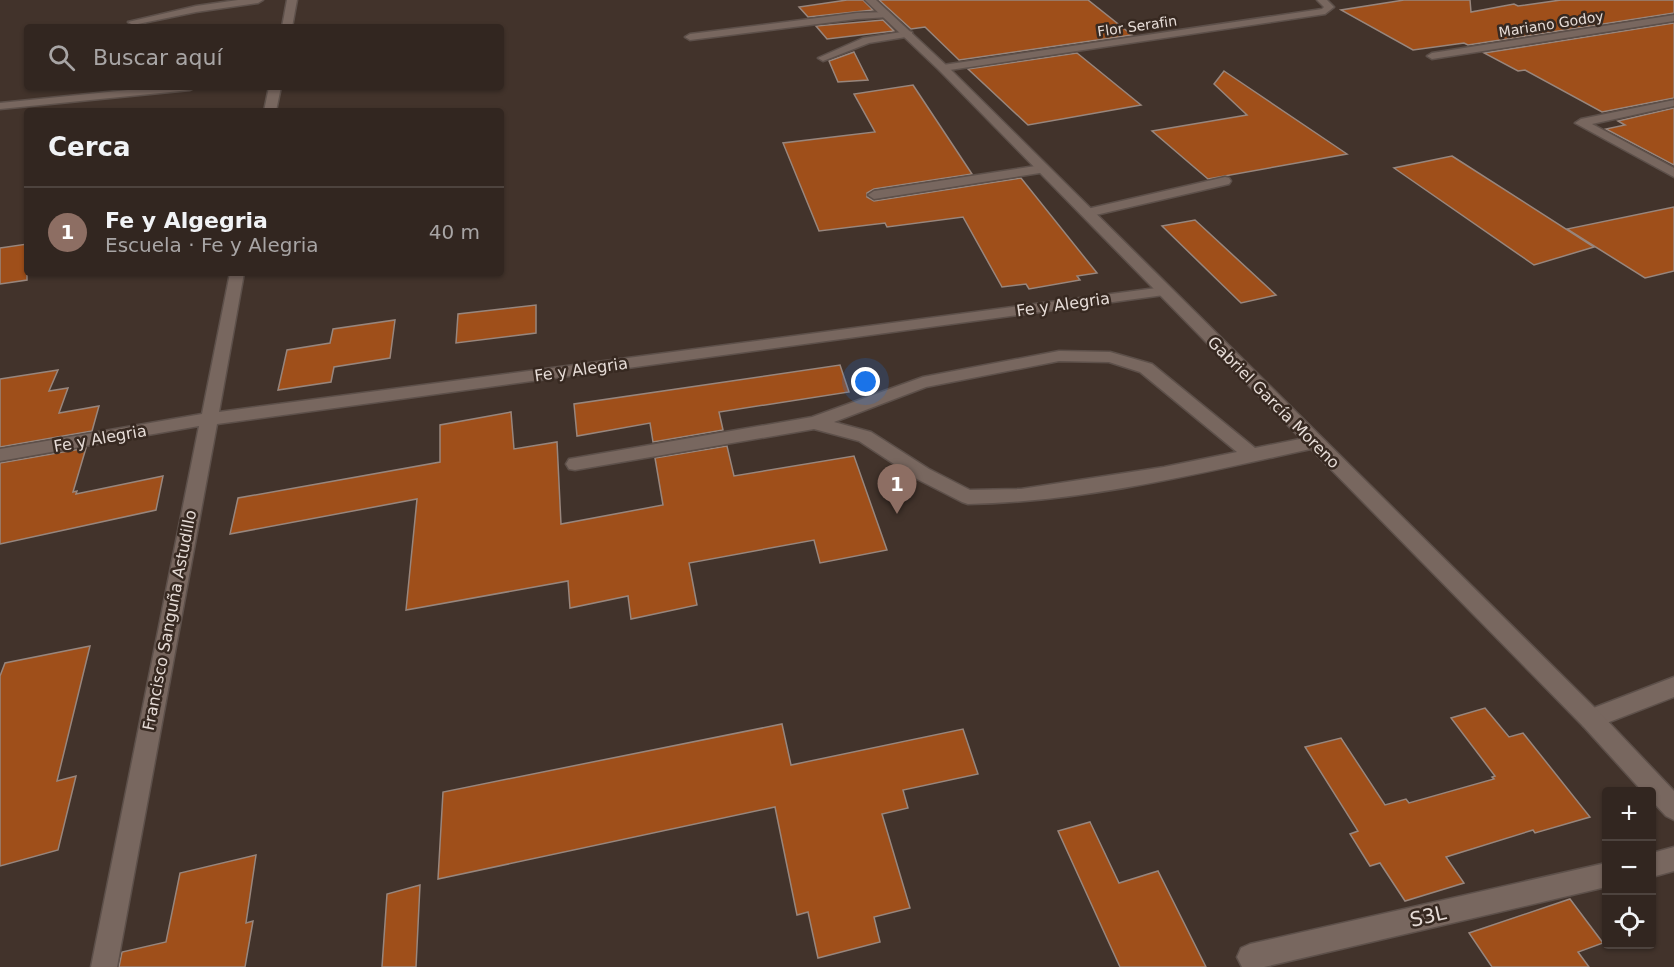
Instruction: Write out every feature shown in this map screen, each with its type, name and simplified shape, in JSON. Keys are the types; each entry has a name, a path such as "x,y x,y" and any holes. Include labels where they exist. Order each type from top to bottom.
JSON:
{"street":[{"path":"133,22 196,9 258,0"},
{"path":"288,24 292,0"},
{"name":"Gabriel García Moreno","path":"870,0 943,68 1591,718 1674,808"},
{"name":"Flor Serafin","path":"943,68 1324,11 1329,7 1324,1"},
{"path":"690,37 857,16 886,15"},
{"name":"Mariano Godoy","path":"1432,56 1674,18"},
{"path":"823,58 867,40 908,34"},
{"path":"0,106 160,90"},
{"path":"270,108 274,90"},
{"path":"1671,106 1581,123 1674,173"},
{"path":"874,195 1018,174 1042,168"},
{"path":"1087,213 1225,181"},
{"name":"Francisco Sanguña Astudillo","path":"104,967 207,419 236,276"},
{"name":"Fe y Alegria","path":"0,455 207,419 1164,291"},
{"path":"575,464 814,423 923,382 1059,356 1110,357 1146,368 1252,455"},
{"path":"814,423 865,436 923,474 968,496 1021,496 1164,474 1252,455 1282,451 1315,442"},
{"path":"1591,718 1674,687"},
{"path":"1656,864 1674,860"},
{"name":"S3L","path":"1250,957 1602,876"}],"building":[{"path":"863,0 873,10 808,17 799,7"},
{"path":"879,0 1088,0 1132,35 959,60 925,27 911,29"},
{"path":"1404,0 1470,0 1471,12 1514,4 1518,6 1561,0 1674,0 1674,13 1468,45 1464,43 1413,50 1341,10"},
{"path":"883,20 894,31 827,39 816,26"},
{"path":"1674,23 1674,98 1602,112 1525,70 1518,71 1484,53"},
{"path":"854,52 868,80 838,82 829,61"},
{"path":"1077,53 1141,105 1028,125 968,69"},
{"path":"1224,71 1347,154 1208,179 1152,131 1247,115 1214,84"},
{"path":"913,85 972,174 874,189 867,193 867,197 874,201 1021,178 1097,273 1077,276 1080,280 1029,289 1026,284 1002,287 963,217 887,227 885,223 819,231 783,143 875,132 854,94"},
{"path":"1674,108 1674,165 1606,129 1625,125 1618,121"},
{"path":"1452,156 1594,247 1534,265 1394,168"},
{"path":"1674,207 1674,271 1645,278 1567,229"},
{"path":"1195,220 1276,295 1241,303 1162,226"},
{"path":"24,244 24,276 27,276 27,280 0,284 0,248"},
{"path":"536,305 536,333 456,343 458,314"},
{"path":"395,320 390,358 334,367 331,382 278,390 287,350 330,343 333,329"},
{"path":"840,365 849,392 719,412 723,430 653,442 650,423 577,436 574,404"},
{"path":"58,370 49,391 68,388 59,413 99,406 92,431 0,447 0,379"},
{"path":"511,412 514,449 557,442 561,524 663,505 655,458 727,446 734,476 854,456 887,550 820,563 814,540 689,563 697,605 631,619 628,596 570,608 568,581 406,610 417,499 230,534 238,498 440,462 440,425"},
{"path":"86,448 73,492 77,491 76,494 163,476 156,510 0,544 0,463"},
{"path":"90,646 57,781 76,776 58,850 0,866 0,676 5,663"},
{"path":"1485,708 1509,737 1523,733 1590,817 1535,833 1533,830 1446,857 1464,883 1405,901 1380,863 1370,866 1350,834 1358,831 1305,747 1341,738 1385,805 1406,799 1409,803 1494,779 1492,777 1495,776 1451,718"},
{"path":"782,724 791,765 963,729 978,774 903,790 908,808 882,814 910,908 874,917 880,942 818,958 808,912 797,915 775,807 438,879 443,792"},
{"path":"1090,822 1119,883 1158,871 1206,967 1120,967 1058,831"},
{"path":"256,855 246,923 253,921 245,967 119,967 122,952 166,942 180,873"},
{"path":"420,885 416,967 382,967 387,894"},
{"path":"1570,899 1602,943 1578,952 1589,967 1492,967 1469,933"}],"place":[{"name":"Fe y Algegria","path":"897,514"}]}
